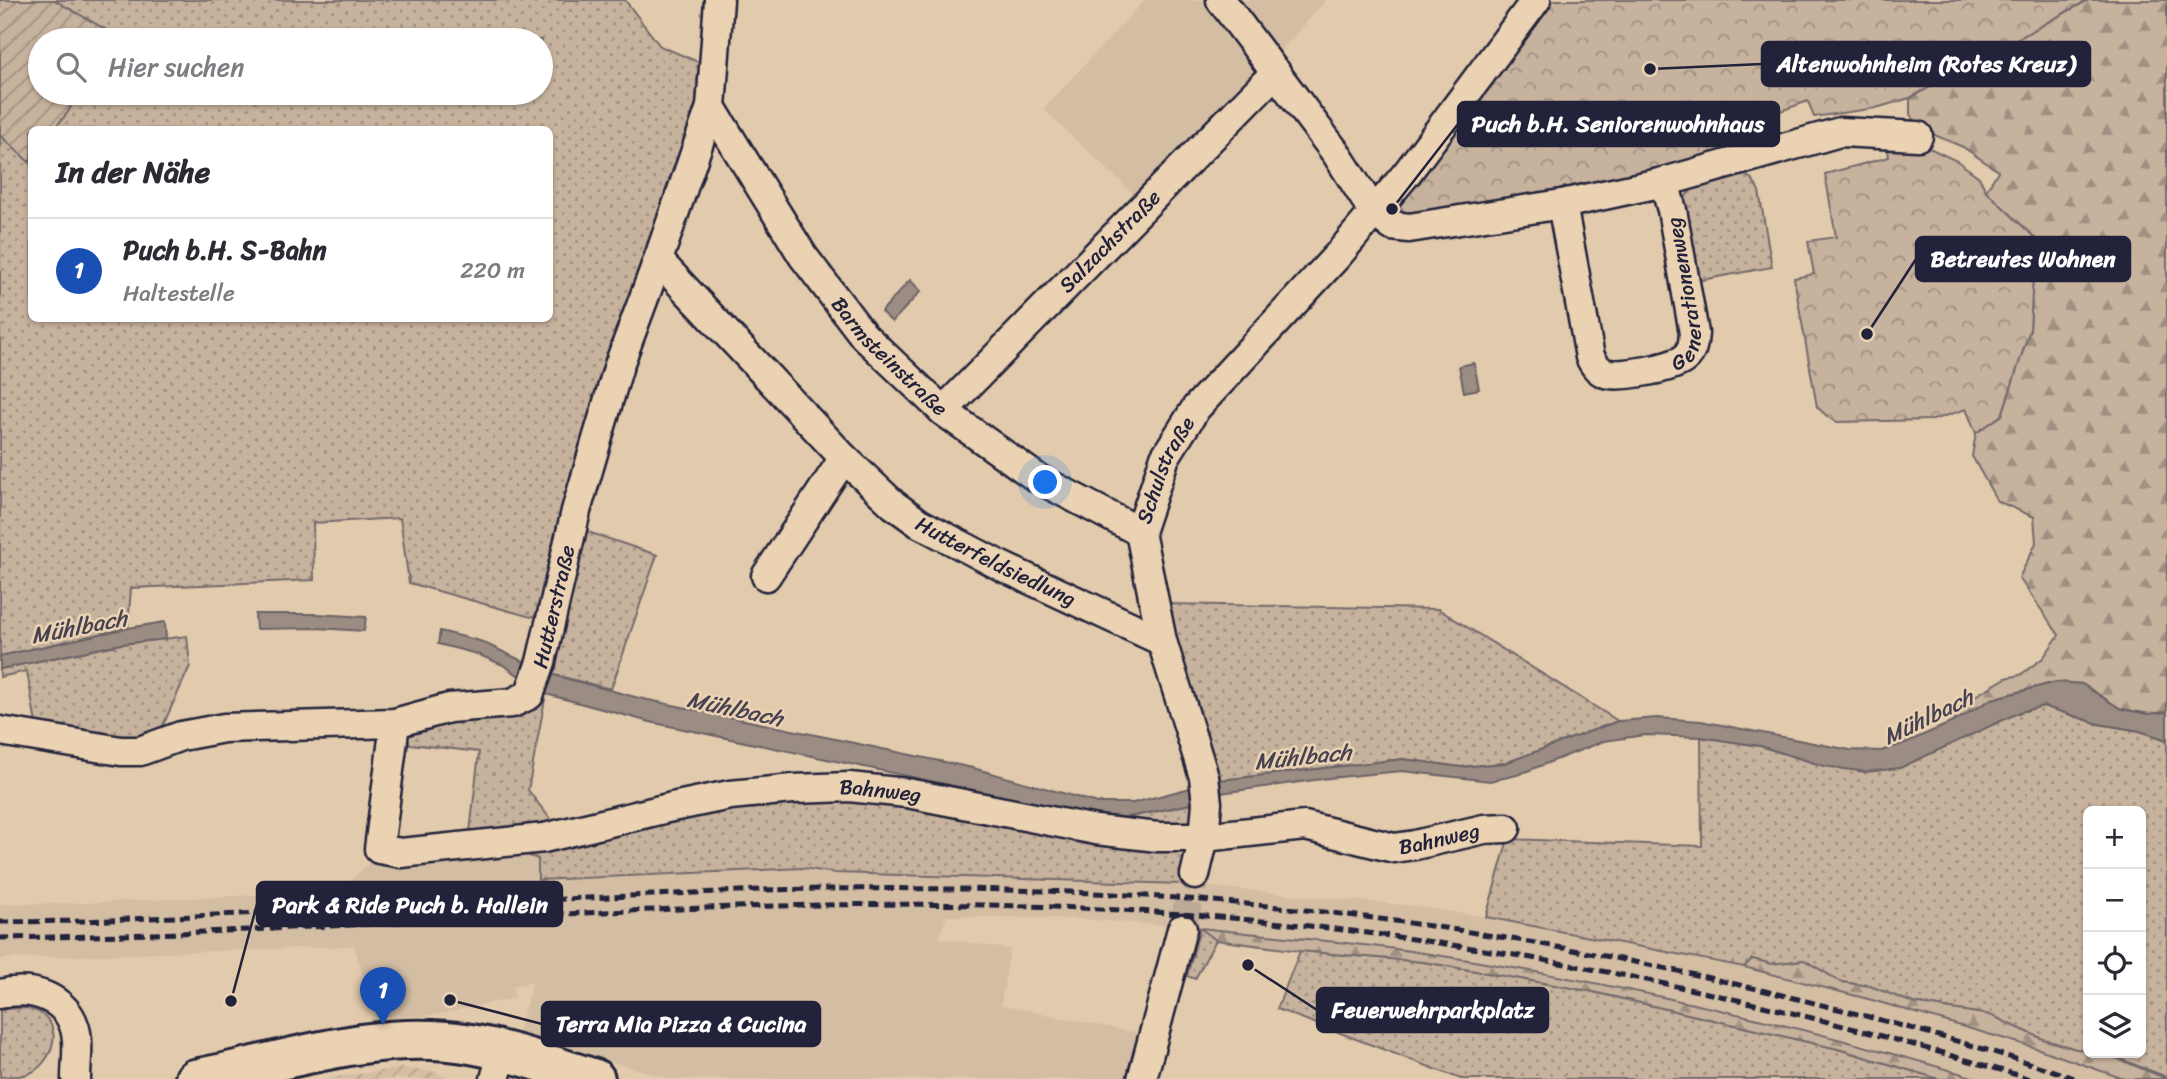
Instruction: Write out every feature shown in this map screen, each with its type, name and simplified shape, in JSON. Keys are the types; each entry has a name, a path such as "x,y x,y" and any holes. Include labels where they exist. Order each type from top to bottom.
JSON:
{"main road":[{"path":"195,1079 331,1050 388,1041 465,1043 499,1065 595,1079"}],"street":[{"name":"Hutterstraße","path":"0,731 121,751 140,751 181,736 224,728 395,723 449,708 512,703 529,695 541,662 576,511 619,365 711,107 719,0"},
{"path":"1221,0 1336,153 1373,211"},
{"name":"Schulstraße","path":"1195,875 1204,837 1206,790 1162,641 1140,532 1165,457 1196,408 1338,255 1407,173 1535,0"},
{"name":"Salzachstraße","path":"943,411 1276,72"},
{"name":"Barmsteinstraße","path":"711,107 803,256 863,336 943,411 1037,478 1140,532"},
{"name":"Generationenweg","path":"1373,211 1392,226 1409,228 1562,204 1664,182 1840,132 1918,136"},
{"name":"Generationenweg","path":"1562,204 1590,357 1595,367 1604,373 1618,375 1677,364 1687,357 1692,348 1694,333 1672,210 1664,182"},
{"name":"Hutterfeldsiedlung","path":"658,260 844,458 894,505 919,523 1001,566 1162,641"},
{"path":"766,576 844,458"},
{"name":"Bahnweg","path":"395,723 379,849 401,853 544,838 730,795 793,789 849,788 907,793 1096,831 1158,837 1204,837 1305,826 1394,848 1484,829 1506,828"},
{"path":"1142,1079 1182,929"},
{"path":"0,994 30,991 48,996 61,1004 73,1023 77,1039 76,1079"}],"shaded area":[{"path":"1145,0 1206,0 1257,61 1255,76 1138,198 1043,109"},
{"path":"1237,0 1326,0 1279,53"},
{"path":"910,280 921,291 892,322 881,312"},
{"path":"1474,363 1479,389 1464,392 1459,366"},
{"path":"255,614 366,617 364,631 317,628 256,629"},
{"path":"165,622 166,639 121,644 0,669 0,656"},
{"path":"440,631 480,641 550,674 639,698 973,768 1098,803 1133,803 1221,780 1403,759 1461,767 1505,763 1618,721 1657,718 1701,721 1850,750 1881,751 1955,721 1992,699 2056,682 2082,684 2121,709 2149,714 2167,712 2167,740 2140,731 2099,724 2043,706 2020,712 1900,768 1866,772 1824,766 1760,746 1701,737 1645,735 1604,741 1517,775 1490,781 1402,771 1329,778 1221,793 1195,803 1134,816 1098,820 969,789 650,722 546,694 503,665 477,654 438,644"},
{"path":"523,854 538,858 539,880 803,868 835,873 1183,884 1414,906 1486,917 1744,967 1872,1000 2036,1048 2124,1079 1979,1079 1864,1044 1504,966 1408,951 1200,928 1080,919 947,916 939,938 1010,949 1001,1005 1142,1034 1132,1079 670,1079 517,1034 533,982 513,987 515,998 436,1015 376,1018 354,946 0,959 0,904 85,903 340,891 369,863 477,862"},
{"path":"402,1068 437,1072 446,1079 320,1079"}],"green space":[{"path":"0,0 54,0 103,28 28,28 28,105 72,105 56,126 28,126 28,161 0,135"},
{"path":"54,0 625,0 660,46 703,64 698,111 542,612 531,617 409,583 400,518 313,523 314,580 131,588 128,628 0,656 0,135 28,161 28,322 553,322 553,126 56,126 72,105 553,105 553,28 103,28"},
{"path":"1550,0 2088,0 1910,98 1876,108 1814,117 1808,101 1750,122 1754,146 1654,176 1406,215 1400,206 1401,197"},
{"path":"2088,0 2167,0 2167,712 2149,714 2121,709 2082,684 2056,682 1992,699 1955,721 1958,706 2006,678 2020,675 2043,658 2059,635 2019,578 2036,543 2034,517 1997,501 1972,456 1976,433 2002,415 2030,329 2035,238 1986,191 1998,171 1963,147 1918,128 1910,114 1910,98"},
{"path":"1887,143 1923,145 1957,161 1979,177 1986,191 2035,238 2030,329 2002,415 1976,433 1966,409 1933,420 1837,422 1817,407 1794,278 1814,274 1808,241 1836,237 1825,174 1889,157"},
{"path":"1744,174 1753,180 1759,191 1772,267 1696,281 1680,206 1693,186"},
{"path":"582,530 657,555 611,689 550,674"},
{"path":"1166,604 1438,609 1618,721 1506,763 1461,767 1403,759 1221,780 1184,673"},
{"path":"187,636 190,666 160,732 143,739 37,730 27,671 0,677 0,669 121,644"},
{"path":"546,694 528,790 558,829 469,841 479,752 410,744 407,736 450,719 516,709"},
{"path":"2043,706 2099,724 2140,731 2167,740 2167,1077 2117,1058 2146,1058 2146,806 2083,806 2083,1050 2045,1040 1989,1015 1913,1003 1870,986 1841,982 1804,960 1772,964 1752,959 1744,967 1486,917 1508,839 1702,846 1701,737 1760,746 1824,766 1963,737 2020,712"},
{"path":"847,792 1184,846 1189,854 1183,884 835,873 803,868 538,880 538,859 523,854 549,843 673,810"},
{"path":"1195,803 1192,817 1186,827 1098,820 1134,816"},
{"path":"1200,928 1216,940 1195,979 1187,976"},
{"path":"1200,928 1385,947 1555,975 1698,1005 1839,1039 1979,1079 1939,1079 1838,1049 1589,991 1424,962 1300,951 1216,940"},
{"path":"1300,951 1424,962 1589,991 1838,1049 1939,1079 1461,1079 1277,1009"},
{"path":"1752,959 1772,964 1804,960 1841,982 1870,986 1913,1003 1990,1015 2045,1040 2083,1050 2083,1058 2116,1058 2167,1079 2124,1079 2036,1048 1872,1000 1744,967"},
{"path":"28,1008 42,1014 50,1022 53,1030 52,1048 36,1070 21,1076 0,1077 0,1009"}],"tunnel":[{"path":"1182,929 1195,875"}],"railway":[{"path":"0,922 86,921 761,890 992,890 1166,897 1366,917 1577,951 1717,980 1896,1024 2077,1079"},
{"path":"0,938 135,935 810,905 945,904 1201,915 1441,943 1560,963 1797,1014 2030,1079"}],"place":[{"name":"Altenwohnheim (Rotes Kreuz)","path":"1650,69"},
{"name":"Puch b.H. Seniorenwohnhaus","path":"1392,209"},
{"name":"Betreutes Wohnen","path":"1867,334"},
{"name":"Feuerwehrparkplatz","path":"1248,965"},
{"name":"Terra Mia Pizza & Cucina","path":"450,1000"},
{"name":"Park & Ride Puch b. Hallein","path":"231,1001"},
{"name":"Puch b.H. S-Bahn","path":"383,1025"}],"water label":[{"name":"Mühlbach","path":"79,627"},
{"name":"Mühlbach","path":"735,709"},
{"name":"Mühlbach","path":"1928,717"},
{"name":"Mühlbach","path":"1303,757"}]}
